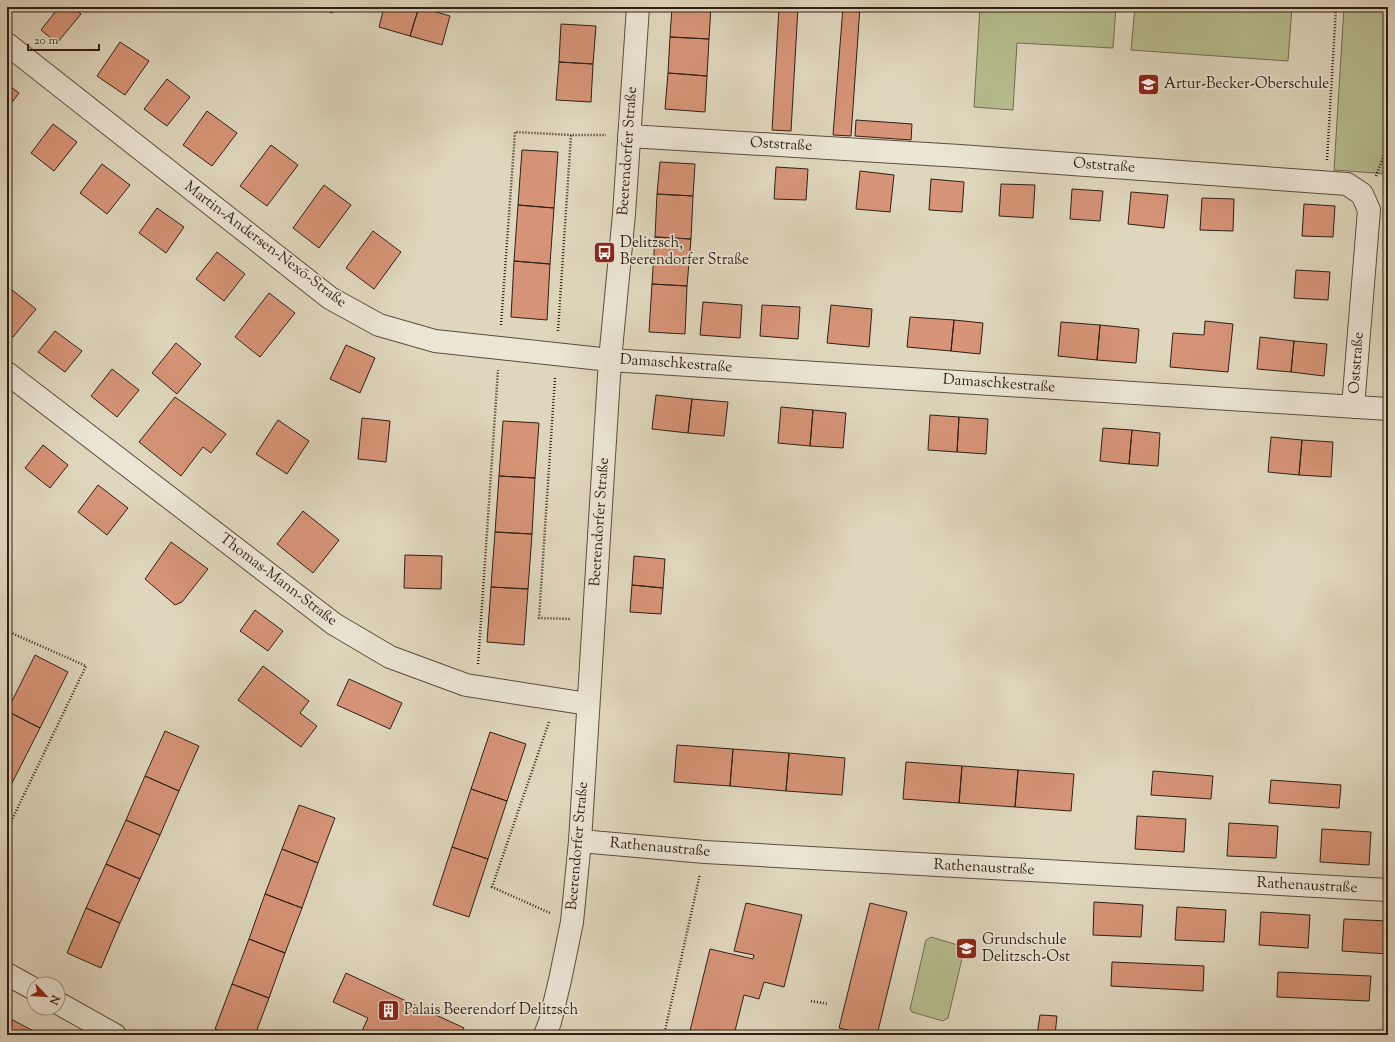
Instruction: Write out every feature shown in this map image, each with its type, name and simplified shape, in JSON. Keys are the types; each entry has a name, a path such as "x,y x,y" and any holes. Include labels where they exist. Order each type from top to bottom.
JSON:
{"street":[{"name":"Beerendorfer Straße","path":"545,1035 550,1022 572,922 580,842 610,360 624,214 638,7"},
{"name":"Martin-Andersen-Nexö-Straße","path":"7,44 330,298 379,325 435,341 610,360"},
{"name":"Oststraße","path":"629,136 960,156 1324,181 1347,184 1362,194 1369,210 1354,407"},
{"name":"Damaschkestraße","path":"610,360 1388,409"},
{"name":"Thomas-Mann-Straße","path":"7,373 334,624 390,657 466,685 588,704"},
{"name":"Rathenaustraße","path":"580,842 705,852 1388,890"},
{"path":"7,974 26,985"},
{"path":"66,1007 115,1035"}],"path":[{"path":"1324,181 1336,7"},
{"path":"476,686 515,132 571,135"},
{"path":"7,631 86,666 7,830"},
{"path":"556,699 492,887 572,922"},
{"path":"664,1035 705,852"},
{"path":"811,1001 828,1004"}],"green space":[{"path":"980,7 1116,7 1113,48 1017,43 1013,110 974,107"},
{"path":"1135,7 1292,7 1288,61 1131,50"},
{"path":"1344,7 1388,7 1388,174 1334,170"},
{"path":"931,937 961,946 964,950 948,1018 943,1021 912,1012 910,1009 926,940"}],"building":[{"path":"59,7 72,7 81,14 57,43 41,30"},
{"path":"319,7 335,7 332,13"},
{"path":"384,7 419,7 410,36 379,27"},
{"path":"419,7 450,16 442,45 410,36"},
{"path":"672,7 711,7 709,39 670,37"},
{"path":"779,7 798,7 791,131 772,130"},
{"path":"843,7 860,7 851,136 833,135"},
{"path":"561,24 596,26 593,64 559,62"},
{"path":"670,37 709,39 707,76 668,73"},
{"path":"120,42 149,61 125,95 97,76"},
{"path":"559,62 593,64 591,102 556,100"},
{"path":"668,73 707,76 705,112 665,109"},
{"path":"167,79 190,97 167,126 144,109"},
{"path":"7,84 19,93 7,109"},
{"path":"207,111 237,133 212,166 183,145"},
{"path":"856,120 912,124 911,140 855,136"},
{"path":"53,124 77,142 54,171 31,153"},
{"path":"271,145 298,165 267,206 240,186"},
{"path":"522,150 558,152 554,208 518,205"},
{"path":"660,162 695,164 693,196 657,194"},
{"path":"102,164 130,185 107,214 80,193"},
{"path":"776,167 808,169 806,200 774,199"},
{"path":"860,171 894,175 890,212 856,209"},
{"path":"931,179 964,182 962,212 929,210"},
{"path":"1001,184 1035,185 1033,218 999,216"},
{"path":"324,185 351,205 319,248 293,228"},
{"path":"1072,189 1103,191 1100,221 1070,219"},
{"path":"1131,192 1168,195 1164,228 1128,224"},
{"path":"657,194 693,196 691,239 655,237"},
{"path":"1202,198 1234,199 1233,231 1200,230"},
{"path":"1304,204 1335,206 1333,237 1302,236"},
{"path":"518,205 554,208 550,264 514,261"},
{"path":"157,208 184,227 166,253 139,233"},
{"path":"373,231 401,252 374,289 346,268"},
{"path":"655,237 691,239 687,286 652,284"},
{"path":"217,252 245,274 224,301 196,279"},
{"path":"514,261 550,264 547,320 511,317"},
{"path":"1296,270 1330,272 1328,300 1294,298"},
{"path":"652,284 687,286 685,334 649,332"},
{"path":"7,286 36,309 13,337 7,332"},
{"path":"269,293 295,313 260,357 235,337"},
{"path":"703,302 742,305 740,338 700,335"},
{"path":"762,305 800,307 798,339 760,336"},
{"path":"831,305 872,309 869,347 827,343"},
{"path":"910,317 954,320 951,351 907,347"},
{"path":"954,320 983,323 980,354 951,351"},
{"path":"1205,321 1233,324 1228,372 1170,367 1173,333 1204,335"},
{"path":"1061,322 1100,325 1097,360 1058,356"},
{"path":"1100,325 1139,329 1136,363 1097,360"},
{"path":"55,331 82,351 65,372 38,352"},
{"path":"1260,337 1294,341 1291,372 1257,369"},
{"path":"1294,341 1327,344 1324,376 1291,372"},
{"path":"176,343 201,364 177,394 152,373"},
{"path":"346,345 375,358 360,393 330,379"},
{"path":"112,369 139,390 117,417 91,396"},
{"path":"656,395 692,399 688,433 652,429"},
{"path":"175,397 226,434 211,453 203,447 181,476 139,442"},
{"path":"692,399 728,402 724,436 688,433"},
{"path":"781,407 813,410 810,446 778,443"},
{"path":"813,410 846,413 843,448 810,446"},
{"path":"930,415 959,417 957,452 928,450"},
{"path":"959,417 988,419 986,454 957,452"},
{"path":"362,418 390,421 386,462 358,459"},
{"path":"278,420 309,441 287,474 256,454"},
{"path":"503,421 539,423 535,478 499,476"},
{"path":"1103,428 1132,430 1129,464 1100,461"},
{"path":"1132,430 1160,433 1158,466 1129,464"},
{"path":"1271,437 1302,440 1299,475 1268,472"},
{"path":"1302,440 1333,442 1331,477 1299,475"},
{"path":"43,445 68,465 50,488 25,468"},
{"path":"499,476 535,478 532,534 495,532"},
{"path":"98,485 128,508 107,535 78,512"},
{"path":"303,511 339,540 313,573 277,544"},
{"path":"495,532 532,534 528,589 491,587"},
{"path":"171,542 208,569 182,602 175,605 145,579"},
{"path":"405,555 442,556 441,589 404,588"},
{"path":"634,556 665,559 663,588 632,585"},
{"path":"632,585 663,588 661,614 630,612"},
{"path":"491,587 528,589 524,645 487,642"},
{"path":"255,610 283,631 268,651 240,631"},
{"path":"35,655 68,672 40,728 7,711"},
{"path":"263,666 309,701 300,713 317,726 301,747 238,700"},
{"path":"349,679 402,703 390,729 337,705"},
{"path":"7,711 40,728 12,783 7,780"},
{"path":"165,731 199,746 179,791 145,776"},
{"path":"490,732 526,744 507,801 471,789"},
{"path":"677,745 733,749 730,786 674,782"},
{"path":"733,749 789,753 786,791 730,786"},
{"path":"789,753 845,758 842,795 786,791"},
{"path":"906,762 962,766 959,803 903,799"},
{"path":"962,766 1018,770 1015,807 959,803"},
{"path":"1018,770 1074,774 1071,811 1015,807"},
{"path":"1153,771 1213,776 1211,799 1151,795"},
{"path":"145,776 179,791 160,835 126,820"},
{"path":"7,780 12,783 7,793"},
{"path":"1271,780 1341,785 1339,808 1269,803"},
{"path":"471,789 507,801 488,859 452,847"},
{"path":"299,805 335,818 318,863 282,849"},
{"path":"1137,816 1186,819 1184,852 1135,849"},
{"path":"126,820 160,835 140,879 106,864"},
{"path":"1229,823 1278,826 1276,858 1227,856"},
{"path":"1322,829 1371,832 1369,865 1320,862"},
{"path":"452,847 488,859 469,917 433,905"},
{"path":"282,849 318,863 302,908 265,894"},
{"path":"106,864 140,879 120,923 86,908"},
{"path":"265,894 302,908 285,953 249,939"},
{"path":"1094,902 1143,905 1141,937 1093,935"},
{"path":"746,903 802,915 784,987 764,982 759,999 744,995 734,1035 689,1035 710,949 753,959 754,955 734,951"},
{"path":"870,903 907,912 877,1035 869,1035 839,1028"},
{"path":"1177,907 1226,910 1224,942 1175,940"},
{"path":"86,908 120,923 101,968 67,953"},
{"path":"1261,912 1310,915 1308,948 1259,945"},
{"path":"1344,919 1388,921 1388,954 1342,951"},
{"path":"249,939 285,953 269,998 232,984"},
{"path":"1112,962 1204,966 1203,991 1111,986"},
{"path":"1278,972 1371,976 1369,1001 1277,997"},
{"name":"Palais Beerendorf Delitzsch","path":"346,973 464,1028 461,1035 360,1035 368,1018 333,1002"},
{"path":"232,984 269,998 255,1035 232,1035 215,1029"},
{"path":"1040,1015 1057,1016 1055,1035 1037,1035"},
{"path":"7,1017 41,1035 7,1035"}],"place":[{"name":"Artur-Becker-Oberschule","path":"1148,84"},
{"name":"Delitzsch, Beerendorfer Straße","path":"605,252"},
{"name":"Grundschule Delitzsch-Ost","path":"966,949"},
{"name":"Palais Beerendorf Delitzsch","path":"388,1010"}]}
